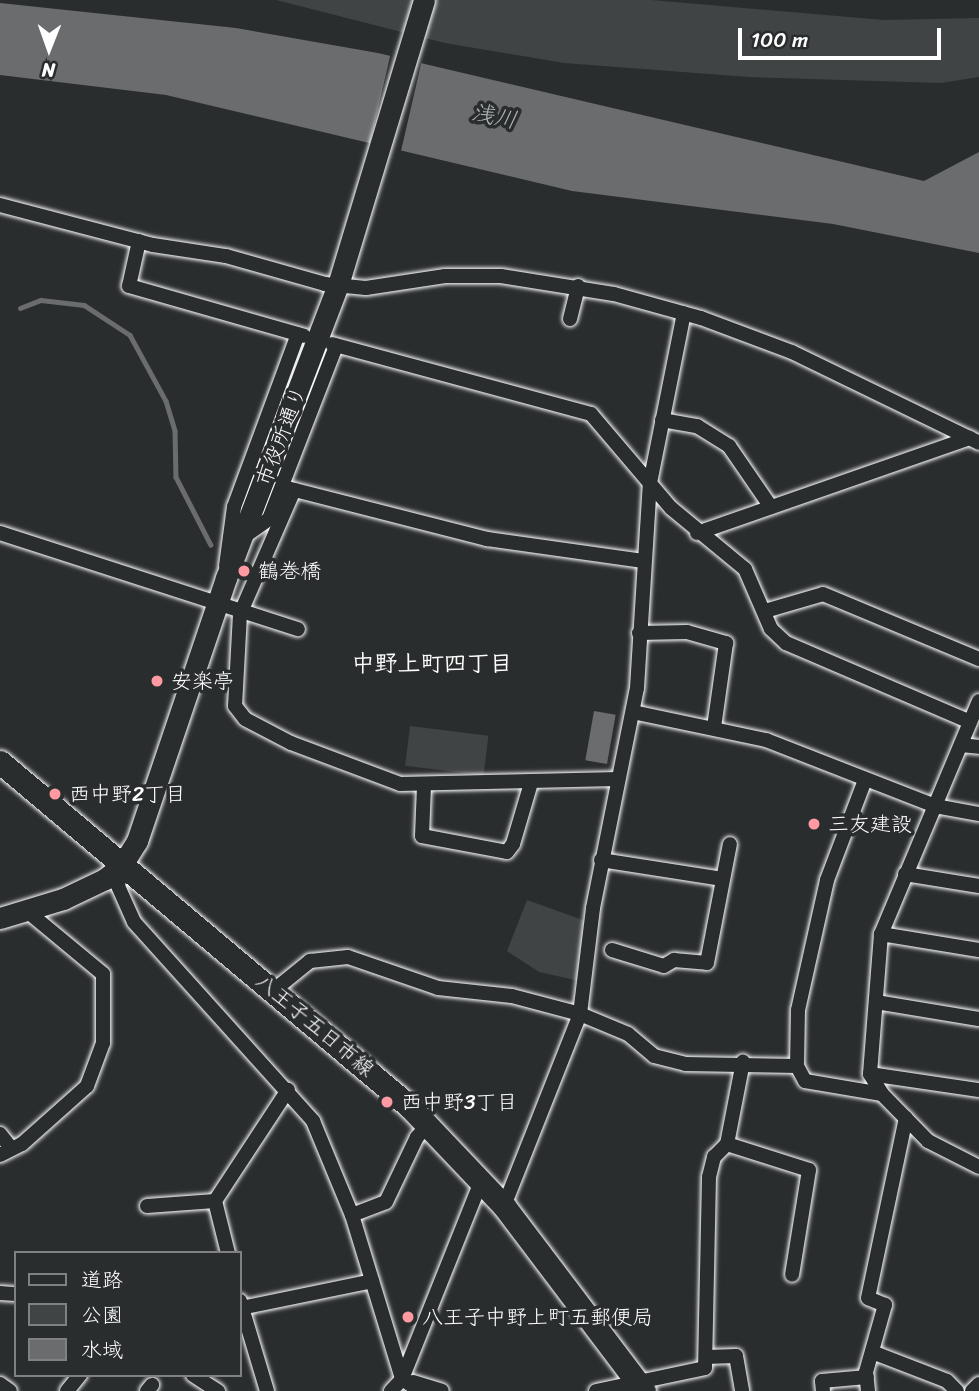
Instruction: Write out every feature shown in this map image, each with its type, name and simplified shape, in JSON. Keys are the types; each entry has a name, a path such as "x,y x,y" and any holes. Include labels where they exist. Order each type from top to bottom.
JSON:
{"main road":[{"name":"八王子五日市線","path":"0,762 428,1125 504,1206 640,1386"}],"street":[{"name":"市役所通り","path":"122,865 138,841 226,578 338,282 424,0"},
{"path":"0,205 139,241 209,252 338,282 376,288 431,277 481,275 578,286 684,313 792,352 974,441"},
{"path":"139,241 130,286 301,335 234,507 226,550 226,578"},
{"path":"570,319 578,286"},
{"path":"504,1206 580,1014 601,860 633,712 650,483 684,313"},
{"path":"618,779 424,786 400,784 291,743 245,719 235,706 240,614 289,488 334,345 592,414 650,483 697,533 745,569 771,629 786,643 970,722"},
{"path":"662,420 697,426 729,446 771,507"},
{"path":"697,533 974,441"},
{"path":"242,538 269,519 289,488"},
{"path":"289,488 487,539 643,561"},
{"path":"0,533 219,604 240,614 298,629"},
{"path":"765,611 823,594 979,659"},
{"path":"639,633 687,632 726,643 714,727"},
{"path":"979,701 881,934 870,1073 882,1094 928,1141 979,1167"},
{"path":"633,712 766,740 935,806 979,814"},
{"path":"961,745 979,747"},
{"path":"865,780 827,880 798,1010 797,1066 805,1081 882,1094"},
{"path":"424,786 422,836 507,852 513,844 531,783"},
{"path":"612,950 664,966 674,960 708,963 730,844"},
{"path":"601,860 723,880"},
{"path":"0,918 27,911 90,887 122,865"},
{"path":"122,865 118,886 134,922 288,1090 326,1144 352,1214 402,1379 420,1391"},
{"path":"905,874 979,886"},
{"path":"0,1134 6,1151 87,1086 103,1043 103,974 27,911"},
{"path":"881,934 979,950"},
{"path":"273,991 310,961 348,957 438,988 512,996 580,1014 628,1034 654,1056 685,1064 743,1062 797,1066"},
{"path":"876,1002 979,1018"},
{"path":"596,1391 640,1386 705,1368 709,1177 714,1157 727,1144 743,1062"},
{"path":"870,1073 979,1090"},
{"path":"228,1251 215,1201 288,1090"},
{"path":"823,1391 822,1381 868,1384 872,1352 886,1305 868,1298 906,1118"},
{"path":"352,1214 386,1202 416,1138 428,1125"},
{"path":"727,1144 809,1170 792,1275"},
{"path":"391,1391 402,1379 481,1181"},
{"path":"147,1206 215,1201"},
{"path":"242,1305 372,1281"},
{"path":"242,1308 267,1391"},
{"path":"872,1352 947,1381 957,1391"},
{"path":"706,1357 736,1356 742,1391"},
{"path":"196,1377 218,1391"},
{"path":"402,1379 442,1391"},
{"path":"0,1384 10,1391"},
{"path":"972,1391 979,1384"}],"green space":[{"path":"276,0 651,0 884,20 979,18 979,77 941,83 749,77 564,63 445,43"},
{"path":"410,726 488,736 484,775 405,766"},
{"path":"527,900 591,923 584,982 539,972 507,951"}],"water":[{"name":"浅川","path":"0,3 236,28 378,53 924,181 979,152 979,253 833,224 572,191 166,95 0,75"},
{"path":"594,711 616,715 607,764 585,760"}],"pier":[{"path":"391,52 422,59 401,152 370,145"}],"waterway":[{"path":"20,308 41,300 84,305 130,335 166,401 175,431 176,477 211,545"}],"place":[{"name":"鶴巻橋","path":"244,571"},
{"name":"安楽亭","path":"157,681"},
{"name":"西中野2丁目","path":"55,794"},
{"name":"三友建設","path":"814,824"},
{"name":"西中野3丁目","path":"387,1102"},
{"name":"八王子中野上町五郵便局","path":"408,1317"}],"district":[{"name":"中野上町四丁目","path":"432,664"}]}
